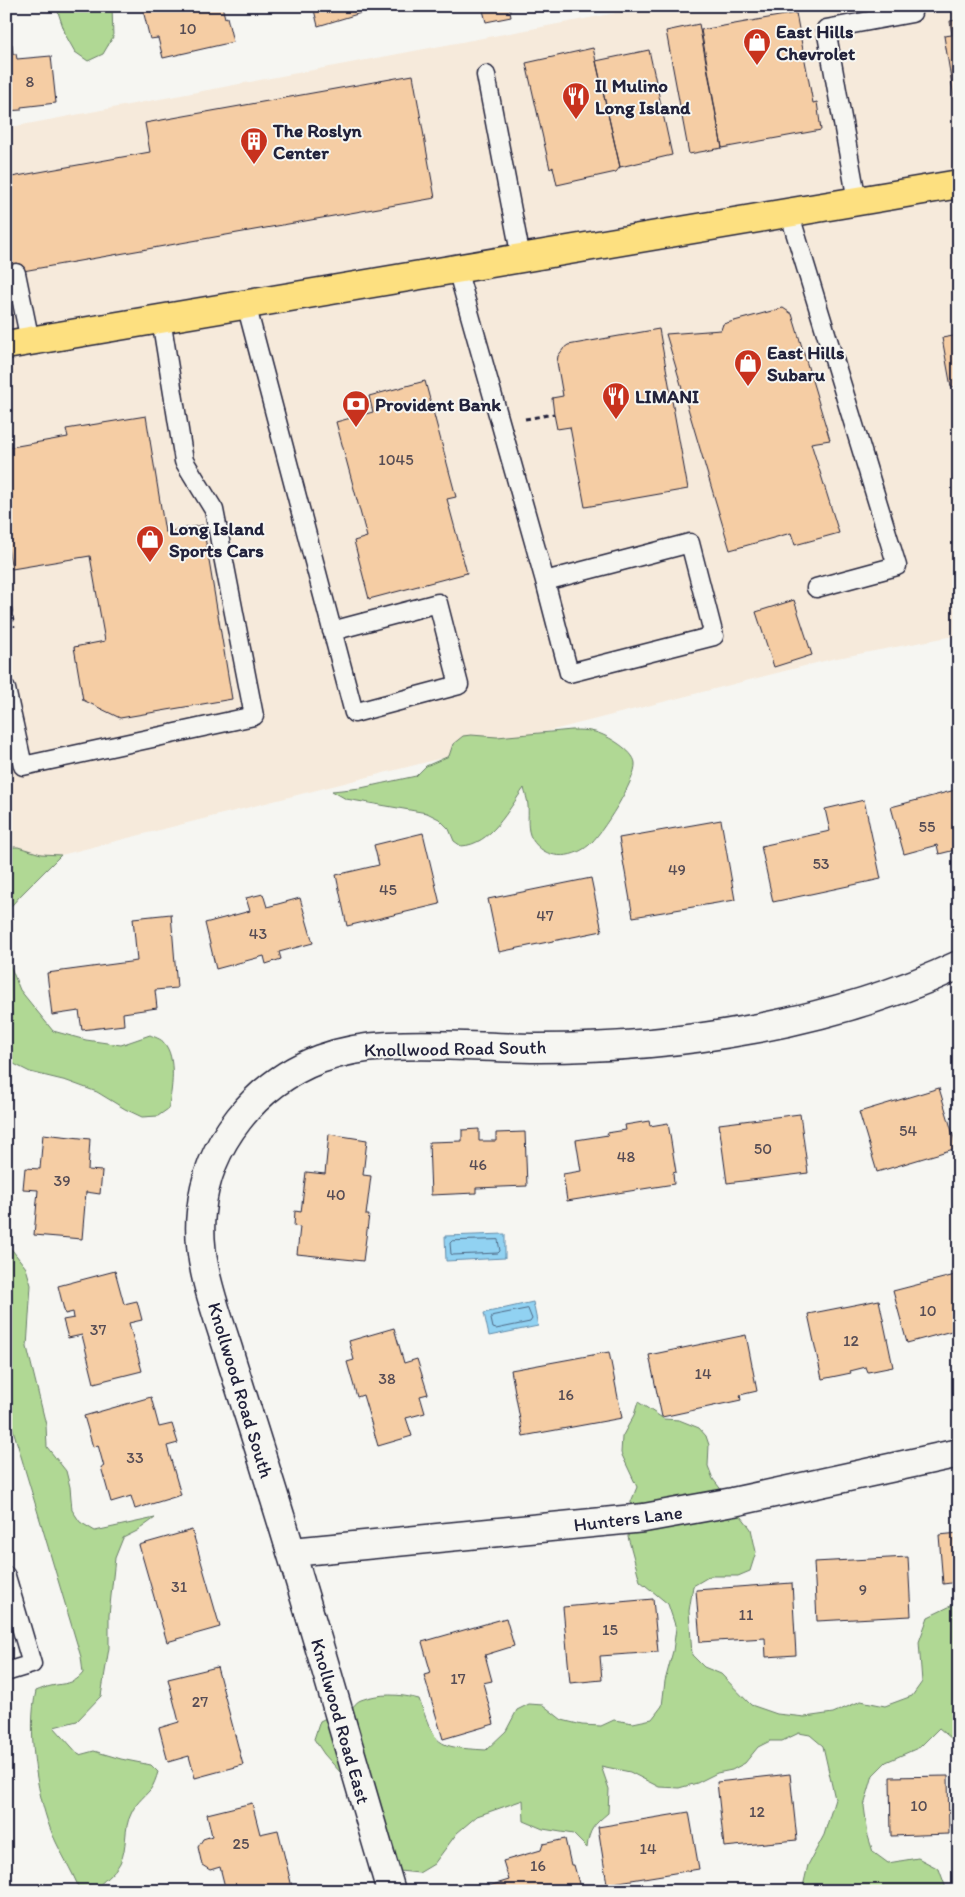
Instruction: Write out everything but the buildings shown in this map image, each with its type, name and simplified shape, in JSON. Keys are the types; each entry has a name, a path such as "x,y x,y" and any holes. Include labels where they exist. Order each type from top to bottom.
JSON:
{"main road":[{"path":"18,343 959,184"}],"street":[{"name":"Knollwood Road South","path":"292,1552 205,1273 199,1232 204,1187 220,1148 238,1118 254,1101 288,1075 320,1059 358,1049 433,1045 540,1048 617,1045 697,1038 746,1031 817,1014 885,994 959,965"},
{"name":"Hunters Lane","path":"292,1552 644,1518 733,1502 959,1453"},
{"name":"Knollwood Road East","path":"292,1552 391,1891"}],"lane":[{"path":"857,201 826,30 912,13"},
{"path":"486,75 521,258"},
{"path":"789,212 897,566 816,588"},
{"path":"457,268 570,673 714,636 690,543 545,581"},
{"path":"16,273 18,343"},
{"path":"246,304 332,631 354,713 459,685 438,603 332,631"},
{"path":"6,689 23,766 254,716 214,510 184,462 161,319"},
{"path":"6,1576 32,1664 6,1672"}],"path":[{"path":"6,581 14,627"}],"shaded area":[{"path":"653,6 959,6 959,635 832,659 6,869 6,128"}],"green space":[{"path":"56,6 112,6 113,37 103,54 88,61 75,52 66,36"},
{"path":"572,730 592,731 606,736 625,749 635,763 630,781 609,819 589,845 574,853 559,856 544,851 537,846 529,831 528,804 524,788 505,816 490,833 481,840 461,846 454,841 449,829 439,819 427,813 346,799 332,791 361,788 416,776 426,766 449,756 453,744 463,736 497,737"},
{"path":"6,847 18,847 41,854 61,855 6,912"},
{"path":"6,955 20,990 53,1031 86,1040 121,1045 150,1035 160,1039 168,1049 171,1057 172,1084 168,1109 158,1116 142,1117 97,1092 67,1081 30,1072 6,1060"},
{"path":"6,1242 26,1268 31,1285 27,1347 46,1425 47,1447 66,1471 70,1487 72,1510 80,1522 95,1531 155,1518 123,1538 115,1558 109,1615 109,1648 101,1696 77,1721 54,1727 79,1755 94,1751 151,1765 158,1772 151,1788 135,1807 129,1820 120,1863 115,1871 94,1891 80,1891 53,1836 45,1813 34,1760 32,1724 36,1691 49,1686 72,1682 83,1673 81,1657 6,1406"},
{"path":"638,1402 664,1419 679,1420 699,1428 706,1436 709,1445 708,1466 713,1479 751,1529 756,1552 750,1571 738,1576 710,1576 693,1586 689,1611 692,1655 704,1667 721,1674 751,1705 777,1714 805,1717 833,1713 861,1701 885,1706 912,1696 922,1682 919,1642 928,1617 959,1602 959,1745 939,1728 920,1747 886,1762 873,1775 864,1806 868,1836 873,1852 888,1863 918,1858 939,1869 947,1891 802,1891 808,1865 824,1835 835,1799 823,1746 810,1735 799,1733 782,1741 770,1741 758,1747 745,1763 732,1770 717,1773 697,1783 679,1788 659,1787 630,1772 601,1766 609,1789 608,1813 593,1828 589,1836 587,1848 573,1834 543,1829 524,1821 523,1800 477,1816 457,1833 434,1864 419,1873 399,1871 349,1782 324,1754 314,1739 320,1721 346,1713 361,1700 382,1695 397,1695 419,1699 429,1726 439,1741 446,1745 469,1749 486,1750 506,1731 517,1710 529,1704 543,1705 562,1720 582,1725 601,1726 614,1720 633,1723 652,1719 662,1706 676,1628 668,1604 640,1581 628,1537 631,1502 637,1487 621,1453 622,1437 634,1415"}],"water":[{"path":"505,1234 505,1258 446,1261 445,1236"},
{"path":"533,1302 538,1326 489,1336 484,1313"}],"place":[{"name":"East Hills Chevrolet","path":"757,66"},
{"name":"Il Mulino Long Island","path":"576,120"},
{"name":"The Roslyn Center","path":"254,165"},
{"name":"East Hills Subaru","path":"748,387"},
{"name":"LIMANI","path":"616,420"},
{"name":"Provident Bank","path":"356,428"},
{"name":"Long Island Sports Cars","path":"150,563"}]}
